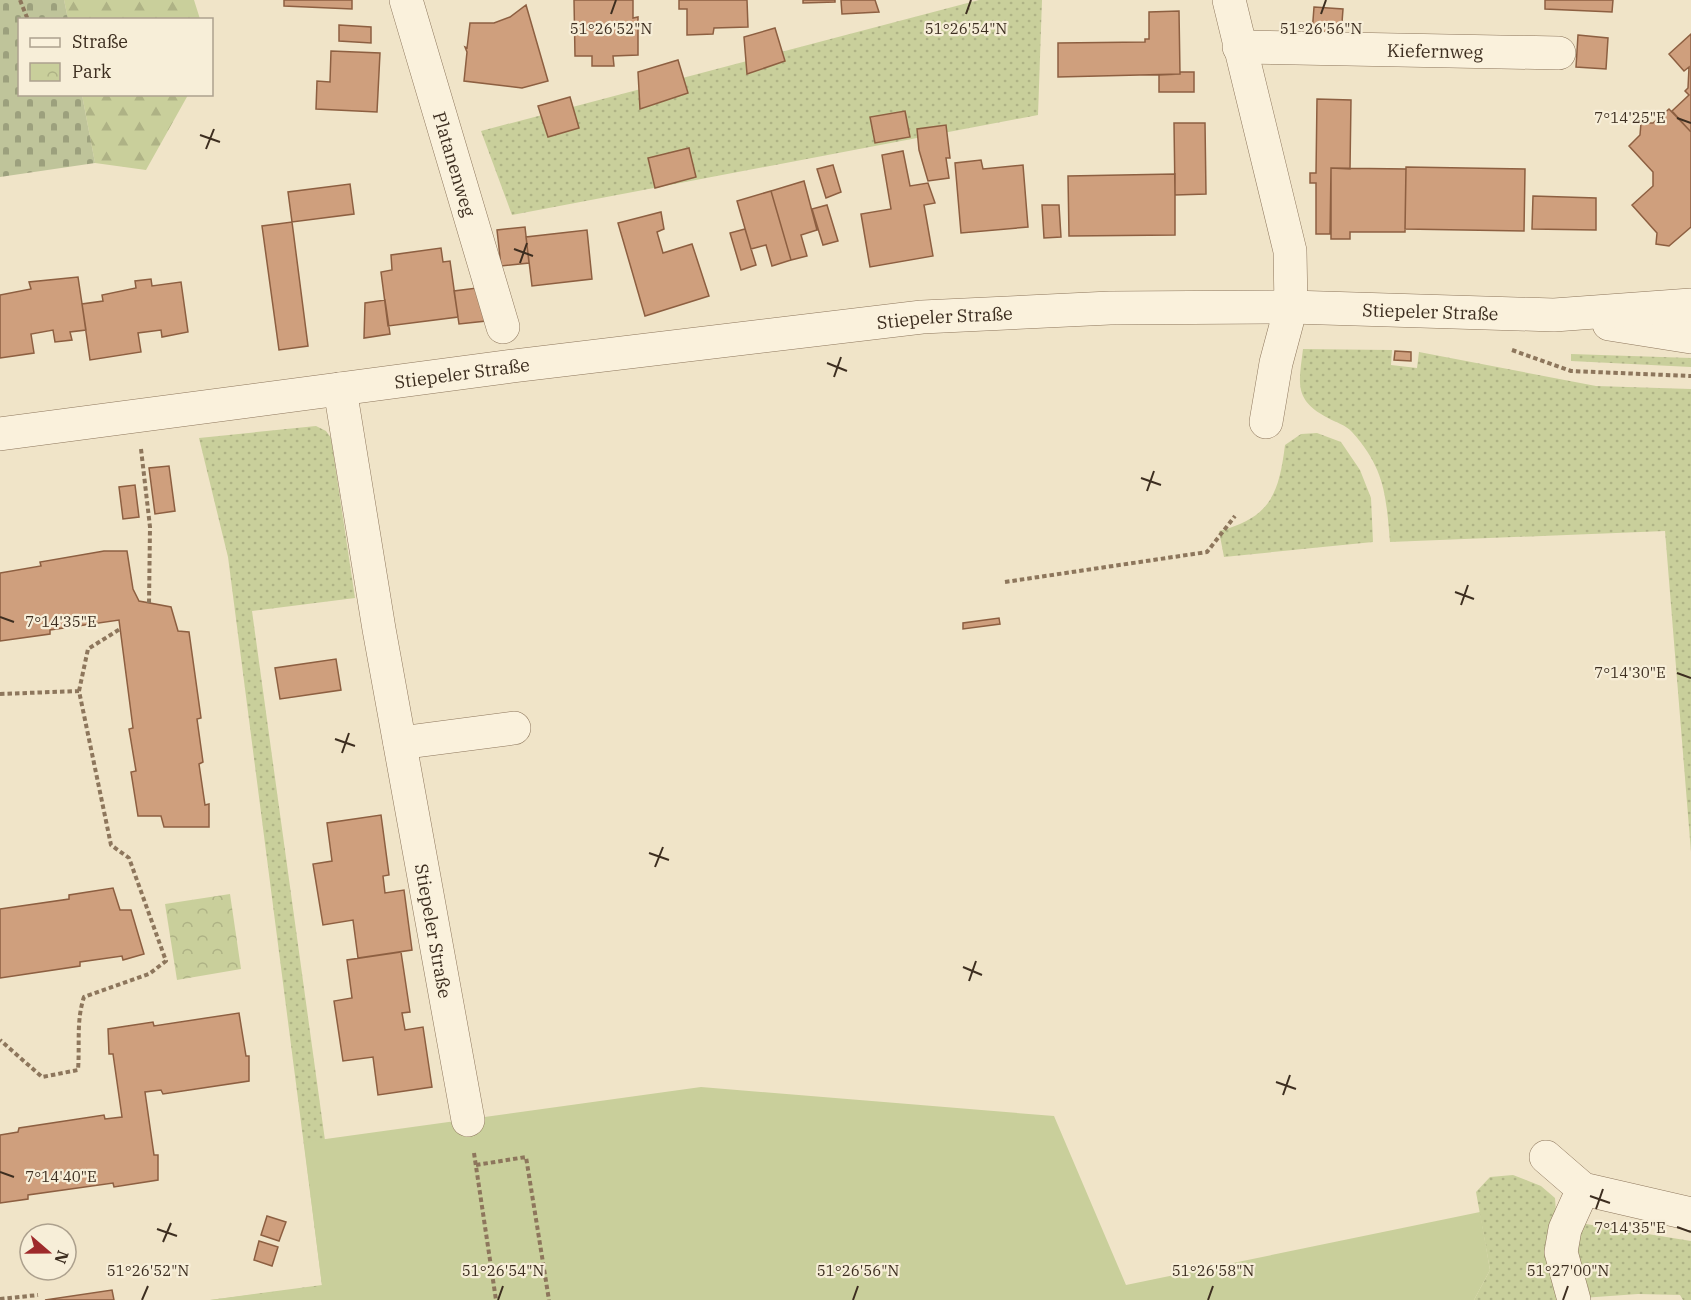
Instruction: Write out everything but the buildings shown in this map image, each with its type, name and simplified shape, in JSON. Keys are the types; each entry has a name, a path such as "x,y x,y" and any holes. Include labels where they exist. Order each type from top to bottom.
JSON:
{"street":[{"name":"Platanenweg","path":"406,0 503,327"},
{"path":"1229,0 1290,251 1291,307 1276,363 1266,422"},
{"name":"Kiefernweg","path":"1239,46 1559,53"},
{"name":"Stiepeler Straße","path":"0,434 340,389 922,317 1110,308 1291,307 1554,315 1691,305"},
{"name":"Stiepeler Straße","path":"1554,315 1691,337"},
{"name":"Stiepeler Straße","path":"340,389 400,743 468,1120"},
{"path":"400,743 514,728"},
{"path":"1546,1157 1583,1189 1691,1214"},
{"path":"1574,1300 1561,1252 1565,1229 1583,1189"}],"path":[{"path":"21,0 26,18"},
{"path":"1571,371 1691,376"},
{"path":"135,416 150,527 148,604"},
{"path":"1005,582 1208,552 1235,516"},
{"path":"0,1040 42,1077 78,1070 80,1047 77,1018 84,997 149,974 166,961 129,858 111,845 79,691 88,649 120,629"},
{"path":"0,694 79,691"},
{"path":"468,1120 496,1300"},
{"path":"476,1165 526,1157 549,1300"},
{"path":"0,1299 38,1295"}],"green space":[{"path":"0,0 64,0 68,18 18,18 18,96 82,96 95,163 0,177"},
{"path":"64,0 194,0 200,18 68,18"},
{"path":"979,0 1042,0 1038,115 512,215 481,131"},
{"path":"82,96 187,96 146,170 95,163"},
{"path":"1303,349 1392,350 1391,365 1417,368 1419,352 1596,386 1691,389 1691,852 1665,531 1390,542 1385,496 1371,458 1350,430 1317,411 1304,397 1300,381"},
{"path":"1571,354 1691,358 1691,367 1571,361"},
{"path":"316,426 326,431 331,438 355,598 252,611 347,1300 210,1300 322,1285 228,557 199,438"},
{"path":"1317,433 1341,442 1360,470 1371,498 1373,542 1224,557 1219,531 1236,526 1261,511 1275,490 1285,445 1301,434"},
{"path":"230,894 241,969 177,980 165,904"},
{"path":"701,1087 1054,1116 1126,1285 1480,1212 1490,1270 1474,1300 210,1300 322,1286 304,1142"},
{"path":"1513,1175 1541,1186 1555,1198 1562,1300 1474,1300 1490,1270 1476,1192 1490,1177"},
{"path":"1586,1224 1691,1241 1691,1300 1683,1300 1680,1295 1638,1294 1582,1298 1573,1227"}]}
